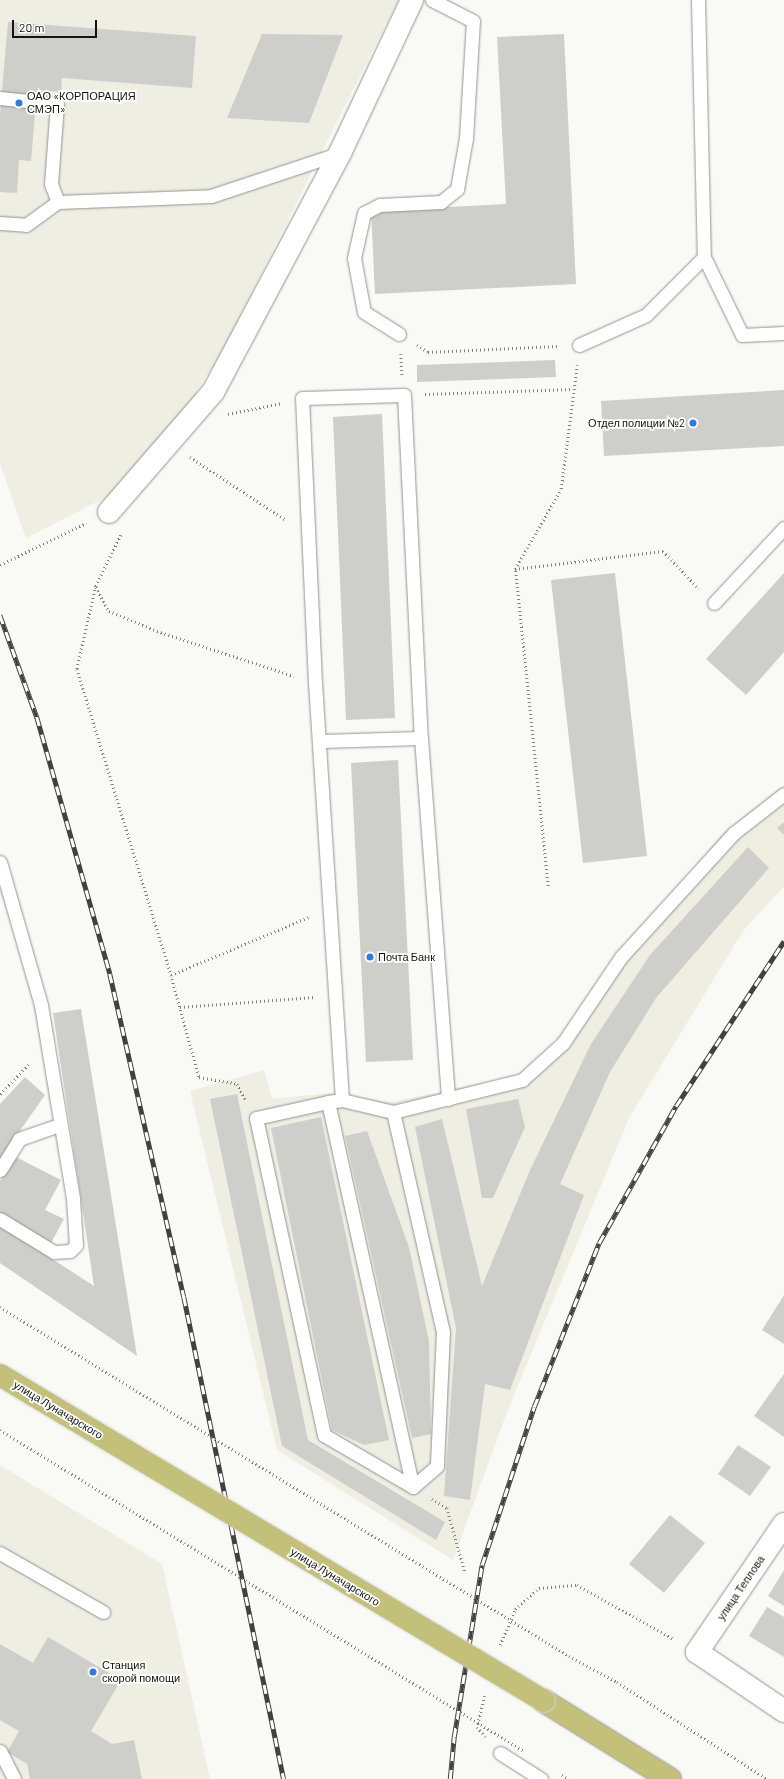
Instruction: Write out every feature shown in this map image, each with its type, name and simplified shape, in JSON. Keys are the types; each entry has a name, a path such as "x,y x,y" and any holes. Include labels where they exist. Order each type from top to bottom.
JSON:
{"main road":[{"name":"улица Луначарского","path":"0,1376 544,1701 670,1779"}],"street":[{"path":"109,512 213,392 340,154 412,0"},
{"name":"улица Теплова","path":"697,1652 784,1524"},
{"path":"697,1652 784,1711"}],"lane":[{"path":"399,334 364,312 354,258 364,213 380,205 441,202 457,189 466,138 473,21 432,0"},
{"path":"698,0 704,257 742,335 784,333"},
{"path":"0,98 57,104 51,184 58,202"},
{"path":"0,222 26,225 58,202 211,196 340,154"},
{"path":"579,345 646,315 704,257"},
{"path":"342,1100 320,741 315,683 302,398 404,395 421,738 448,1099"},
{"path":"714,604 784,528"},
{"path":"320,741 421,738"},
{"path":"413,1487 324,1435 256,1118 342,1100 394,1112 522,1080 563,1043 621,958 734,832 784,794"},
{"path":"0,862 41,1004 46,1047 72,1199 76,1246 70,1251 54,1252 0,1219"},
{"path":"328,1102 413,1487"},
{"path":"394,1112 443,1332 437,1466 413,1487"},
{"path":"0,1170 19,1140 59,1125"},
{"path":"0,1553 103,1612"},
{"path":"0,1752 14,1779"},
{"path":"500,1753 541,1779"}],"path":[{"path":"399,334 428,352 579,345 561,489 515,569 548,886"},
{"path":"399,334 404,395 573,389"},
{"path":"220,416 302,398"},
{"path":"169,443 308,534"},
{"path":"0,565 109,512 125,513 121,537 104,565 96,586 77,669 171,975 199,1077 237,1084 256,1118"},
{"path":"515,569 663,551 714,604"},
{"path":"96,586 109,611 157,631 315,683"},
{"path":"171,975 330,908"},
{"path":"180,1007 336,996"},
{"path":"0,1094 46,1047"},
{"path":"0,1307 569,1656 617,1682 767,1779"},
{"path":"0,1430 524,1751"},
{"path":"413,1487 446,1508 465,1572"},
{"path":"499,1648 515,1609 539,1588 577,1585 697,1652"},
{"path":"487,1691 477,1727 500,1753"}],"shaded area":[{"path":"0,0 398,0 224,348 140,480 26,538 0,463"},
{"path":"784,785 784,886 743,931 629,1118 507,1412 453,1560 277,1450 190,1091 264,1070 272,1099 330,1093 391,1102 530,1074 723,833"},
{"name":"Станция скорой помощи","path":"0,1465 162,1564 210,1779 0,1779"}],"building":[{"name":"ОАО «КОРПОРАЦИЯ СМЭП»","path":"8,22 196,36 192,88 62,78 61,92 37,90 31,161 19,160 17,193 0,192 0,114"},
{"path":"262,34 343,35 309,123 227,118"},
{"path":"564,34 576,284 375,294 371,211 506,204 497,37"},
{"path":"555,360 556,377 417,382 417,365"},
{"name":"Отдел полиции №2","path":"784,390 784,446 604,456 601,401"},
{"path":"382,414 395,718 346,720 333,417"},
{"path":"615,573 647,856 583,863 551,580"},
{"path":"784,573 784,652 746,695 706,659"},
{"path":"398,760 413,1060 366,1062 351,763"},
{"path":"784,822 784,835 777,828"},
{"path":"748,847 769,868 656,998 610,1072 560,1184 584,1195 510,1390 485,1384 470,1500 444,1496 456,1328 415,1127 442,1119 482,1286 530,1170 591,1044 650,955"},
{"path":"81,1009 137,1356 0,1263 0,1225 94,1286 53,1013"},
{"path":"25,1077 45,1095 0,1159 0,1104"},
{"path":"237,1094 308,1440 445,1522 436,1540 282,1446 210,1099"},
{"path":"518,1099 525,1127 493,1198 482,1198 466,1109"},
{"path":"321,1117 389,1440 364,1445 332,1430 271,1128"},
{"path":"367,1131 409,1247 429,1341 431,1434 412,1438 345,1136"},
{"path":"14,1156 61,1180 45,1210 64,1219 51,1243 0,1216 0,1181"},
{"path":"784,1295 784,1344 762,1330"},
{"path":"784,1374 784,1437 754,1416"},
{"path":"738,1445 771,1467 750,1496 718,1474"},
{"path":"670,1515 705,1543 664,1593 629,1564"},
{"path":"784,1570 784,1606 768,1596"},
{"path":"767,1607 784,1617 784,1657 749,1636"},
{"path":"48,1637 121,1680 91,1731 112,1744 134,1740 142,1779 30,1779 27,1764 7,1752 19,1731 0,1720 0,1644 33,1663"}],"railway":[{"path":"0,615 37,717 110,974 184,1297 284,1779"},
{"path":"450,1779 454,1737 482,1565 534,1407 599,1243 676,1106 784,941"}],"place":[{"name":"ОАО «КОРПОРАЦИЯ СМЭП»","path":"19,103"},
{"name":"Отдел полиции №2","path":"693,423"},
{"name":"Почта Банк","path":"370,957"},
{"name":"Станция скорой помощи","path":"93,1672"}]}
